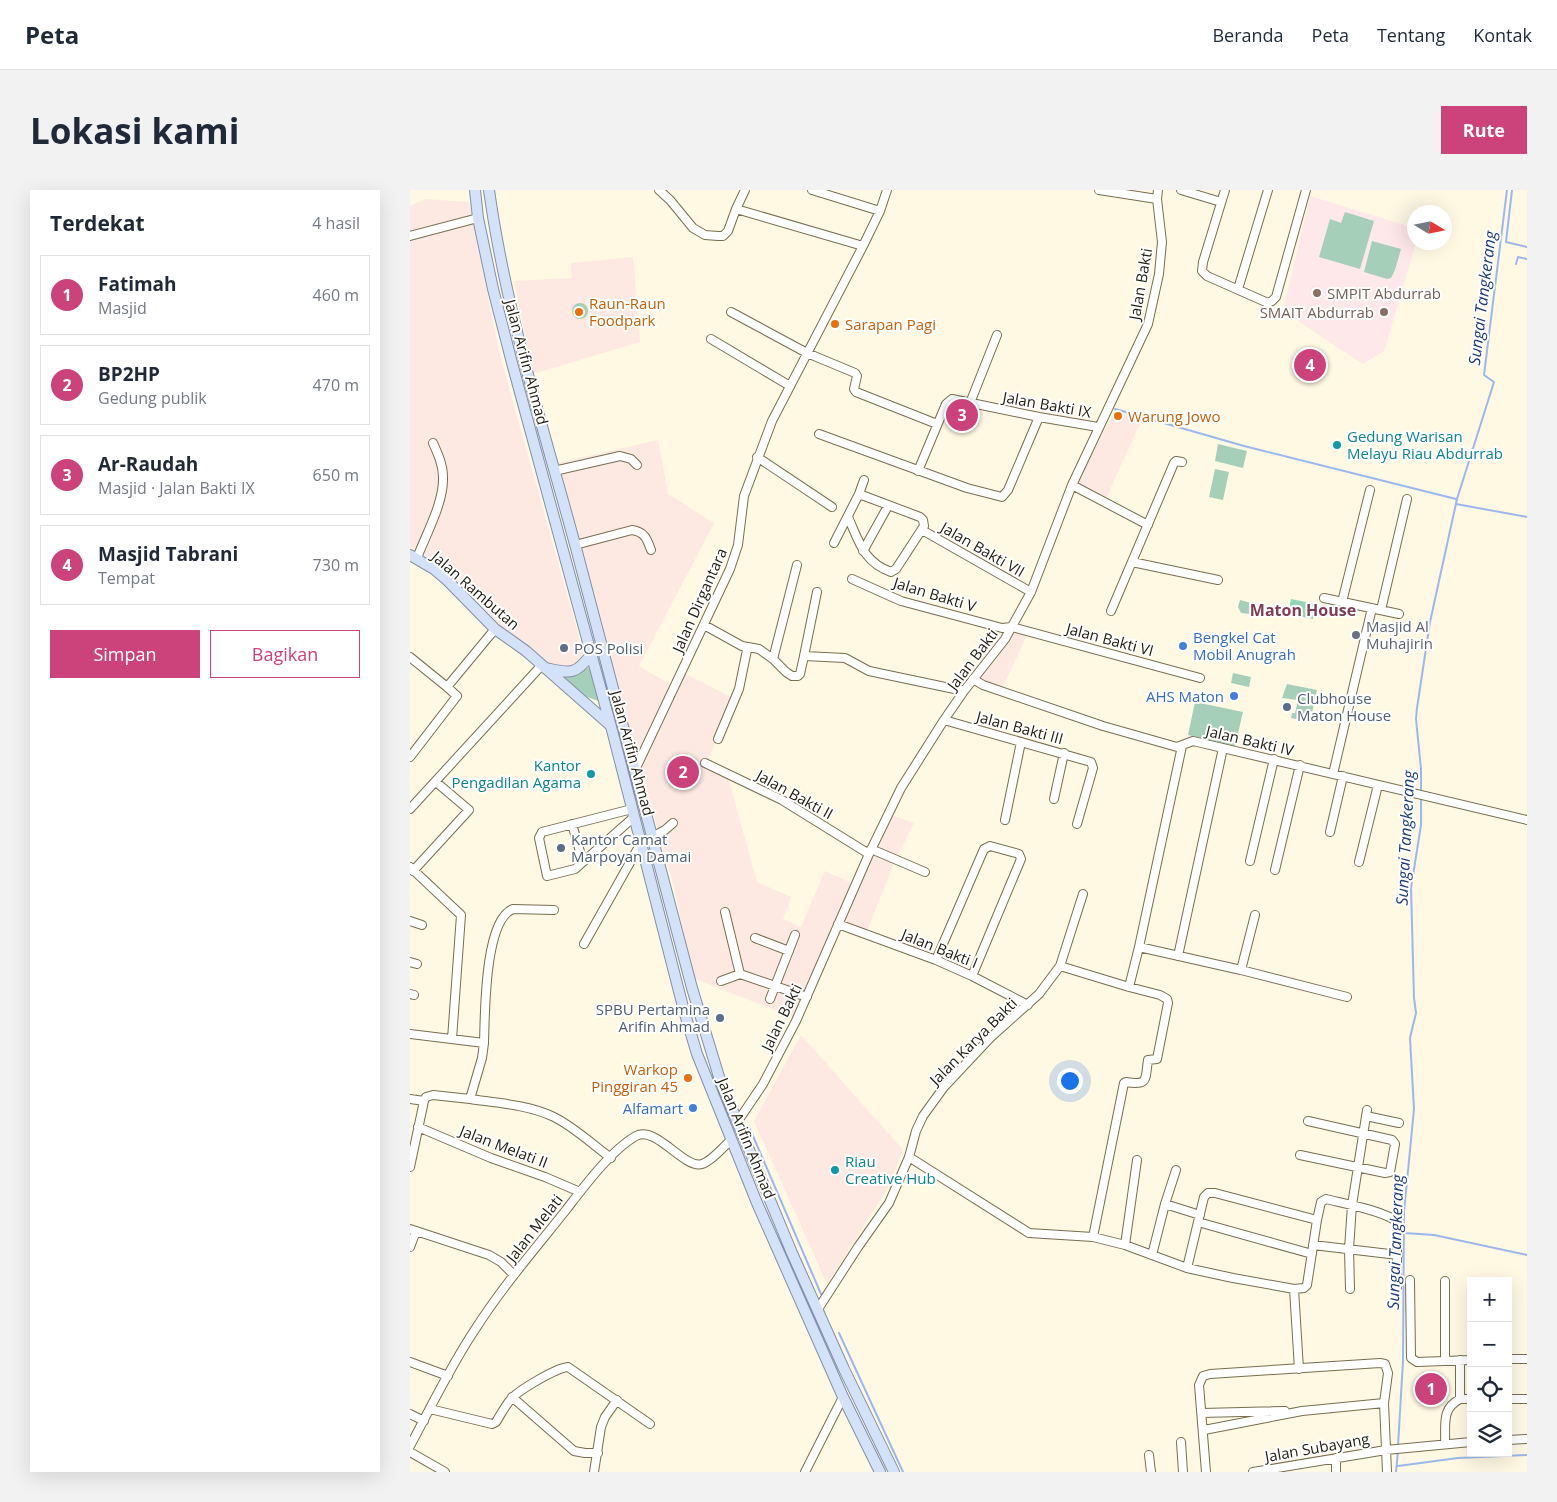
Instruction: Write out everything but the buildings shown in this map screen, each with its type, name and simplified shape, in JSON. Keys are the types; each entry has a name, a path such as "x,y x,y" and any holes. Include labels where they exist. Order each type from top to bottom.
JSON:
{"main road":[{"name":"Jalan Arifin Ahmad","path":"475,190 478,218 493,289 527,422 591,654 697,1054 757,1203 843,1397 880,1472"},
{"name":"Jalan Arifin Ahmad","path":"489,190 498,248 539,419 575,545 672,914 710,1049 720,1080 792,1253 894,1472"},
{"path":"527,422 539,419"},
{"name":"Jalan Rambutan","path":"413,557 434,569 495,629 526,651 610,725"},
{"path":"543,667 568,672 574,671 579,669 591,654"},
{"path":"660,918 672,914"},
{"path":"833,1374 844,1368"}],"street":[{"path":"659,190 670,200 693,228 706,235 723,236 746,190"},
{"path":"812,190 880,212"},
{"name":"Jalan Dirgantara","path":"635,770 734,559 741,528 744,496 772,421 864,246 880,212 887,190"},
{"path":"1099,190 1157,199"},
{"name":"Jalan Bakti","path":"738,1121 763,1084 807,997 870,851 912,768 964,691 1005,639 1031,592 1072,485 1098,427 1134,358 1148,324 1159,274 1162,242 1157,199 1158,190"},
{"path":"1181,190 1221,202"},
{"path":"1225,190 1202,269 1207,276 1265,303 1270,303 1274,300 1306,190"},
{"path":"1238,289 1268,190"},
{"path":"736,209 864,246"},
{"path":"410,236 478,218"},
{"path":"731,312 807,354 854,372 857,376 854,387 856,392 937,424"},
{"path":"970,403 997,335"},
{"path":"711,339 790,386"},
{"name":"Jalan Bakti IX","path":"918,471 946,404 954,399 1039,418 1098,427"},
{"path":"819,434 918,471 998,497 1004,496 1008,490 1039,418"},
{"path":"413,557 440,502 443,476 441,463 433,443"},
{"path":"554,471 620,456 632,460 637,465"},
{"path":"757,458 832,507"},
{"path":"1111,611 1174,463 1176,461 1182,462"},
{"path":"834,543 859,494 864,480"},
{"path":"1072,485 1148,525"},
{"path":"1342,602 1370,490"},
{"path":"848,517 863,551 873,563 892,572 922,530 924,524 920,517 859,494"},
{"path":"1333,774 1407,499"},
{"path":"863,551 888,506"},
{"path":"575,545 632,530 646,536 651,550"},
{"name":"Jalan Bakti VII","path":"922,530 1031,592"},
{"path":"1132,562 1218,580"},
{"path":"773,659 797,565"},
{"name":"Jalan Bakti V","path":"852,579 901,601 1002,628 1012,627"},
{"path":"704,626 745,647 759,649 786,672 796,677 800,674 817,592"},
{"path":"1324,598 1399,614"},
{"name":"Jalan Bakti VI","path":"1012,627 1200,678"},
{"path":"447,687 495,629"},
{"path":"718,739 739,689 747,650 745,647"},
{"path":"804,656 845,658 869,671 964,691"},
{"path":"410,658 457,696 410,757"},
{"path":"410,809 543,667"},
{"name":"Jalan Bakti IV","path":"973,679 983,685 1103,726 1177,747 1193,741 1527,820"},
{"name":"Jalan Bakti III","path":"944,720 1064,753 1093,764 1077,824"},
{"path":"1005,820 1021,742"},
{"path":"1129,987 1182,746"},
{"path":"1178,956 1223,748"},
{"path":"1054,799 1064,753"},
{"path":"1250,861 1274,759"},
{"name":"Jalan Bakti II","path":"705,763 782,800 870,851 925,872"},
{"path":"1275,870 1300,765"},
{"path":"1330,832 1343,776"},
{"path":"436,782 469,810 412,869 461,915 452,1039"},
{"path":"1359,862 1378,785"},
{"path":"633,813 575,869 546,876 539,838 542,832 572,824 633,813"},
{"path":"652,836 665,830 673,822"},
{"path":"572,824 583,862"},
{"path":"584,944 641,843"},
{"path":"936,960 984,849 990,846 1019,854 1022,859 972,976"},
{"name":"Jalan Karya Bakti","path":"818,1309 889,1203 909,1157 916,1131 923,1116 944,1086 990,1038 1028,1005 1044,988 1060,966 1083,894"},
{"path":"470,1099 482,1058 490,954 499,924 508,911 513,908 554,910"},
{"path":"725,912 740,974"},
{"path":"1241,970 1255,914"},
{"path":"410,921 422,925"},
{"name":"Jalan Bakti I","path":"838,924 936,960 1028,1005"},
{"path":"770,999 795,934"},
{"path":"755,938 789,951"},
{"path":"1139,947 1348,997"},
{"path":"1060,966 1163,996 1168,1001 1157,1059 1148,1060 1145,1078 1142,1083 1124,1083 1092,1237"},
{"path":"721,981 740,974 807,997"},
{"path":"410,1034 484,1043"},
{"path":"410,1167 424,1101 426,1097 431,1095 517,1106 549,1115 575,1130 611,1158"},
{"path":"410,1099 424,1101"},
{"path":"1350,1289 1349,1249 1352,1205 1366,1113 1398,1123"},
{"path":"1300,1155 1389,1173 1395,1144 1392,1140 1308,1121"},
{"name":"Jalan Melati II","path":"418,1127 491,1158 545,1176 580,1192"},
{"name":"Jalan Melati","path":"410,1446 460,1352 477,1327 514,1275 580,1192 611,1158 636,1136 647,1135 656,1138 692,1163 699,1165 706,1162 731,1140"},
{"path":"909,1157 1029,1233 1092,1237 1125,1245 1187,1268 1294,1289 1304,1288 1307,1285 1321,1203 1324,1199 1352,1205 1391,1217 1395,1220 1397,1224 1398,1255 1397,1287"},
{"path":"1125,1245 1137,1160"},
{"path":"1152,1255 1176,1170"},
{"path":"1187,1268 1204,1197 1207,1193 1211,1192 1317,1220"},
{"path":"1165,1204 1199,1218 1312,1254"},
{"path":"410,1247 413,1230 489,1255 501,1262 514,1275"},
{"path":"1313,1245 1398,1255"},
{"path":"1410,1280 1411,1358 1417,1362 1467,1360"},
{"path":"1445,1281 1445,1360"},
{"path":"1294,1289 1299,1369"},
{"path":"1512,1359 1527,1358"},
{"path":"1460,1360 1460,1399"},
{"path":"410,1362 448,1376"},
{"path":"1206,1472 1200,1382 1206,1374 1383,1364 1387,1366 1388,1373 1384,1403 1389,1449 1387,1472"},
{"path":"430,1409 490,1424 496,1422 512,1397 549,1374 568,1367 650,1424"},
{"path":"512,1397 574,1451 598,1453"},
{"path":"805,1472 843,1397"},
{"path":"1467,1399 1460,1399 1450,1404 1447,1411 1445,1443 1467,1442"},
{"path":"1512,1399 1527,1399"},
{"path":"594,1472 602,1423 617,1400"},
{"path":"1204,1430 1302,1411 1384,1403"},
{"path":"1202,1413 1262,1410 1302,1411"},
{"path":"410,1414 424,1421"},
{"path":"1512,1440 1527,1439"},
{"path":"1181,1442 1183,1472"},
{"name":"Jalan Subayang","path":"1253,1472 1389,1449 1445,1443"},
{"path":"410,1452 444,1472"},
{"path":"1149,1455 1150,1472"},
{"path":"1336,1458 1336,1472"}],"shaded area":[{"path":"1310,196 1407,226 1407,250 1414,250 1384,351 1363,364 1297,320 1282,316"},
{"path":"425,199 469,202 500,356 583,651 583,666 549,670 501,626 465,589 414,549 410,548 410,206"},
{"name":"Raun-Raun Foodpark","path":"633,257 640,342 533,374 514,281 572,278 571,263"},
{"path":"1115,410 1142,419 1106,498 1077,484"},
{"path":"658,440 668,494 714,523 639,666 678,689 686,674 733,698 705,767 728,778 757,882 791,897 783,919 801,927 825,871 852,883 795,1018 693,978 674,887 612,669 558,463"},
{"path":"1013,630 1027,635 1002,689 978,679"},
{"path":"891,815 914,823 894,863 865,936 843,922"},
{"name":"Riau Creative Hub","path":"801,1035 903,1150 886,1191 827,1284 754,1121"}],"green space":[{"path":"1345,212 1374,221 1360,269 1319,257 1330,219 1341,223"},
{"path":"1372,241 1401,249 1391,278 1387,279 1364,272"},
{"path":"577,303 583,303 588,308 586,317 577,319 572,314 572,308"},
{"path":"1218,444 1247,451 1243,468 1215,461"},
{"path":"1215,469 1229,472 1223,500 1209,497"},
{"path":"1291,599 1316,604 1313,619 1288,614"},
{"path":"1240,600 1262,606 1261,610 1250,614 1241,613 1238,607"},
{"path":"591,667 601,702 582,695 563,678"},
{"path":"1233,673 1251,677 1249,687 1231,683"},
{"path":"1287,684 1317,690 1310,722 1291,718 1292,713 1295,713 1298,700 1282,698"},
{"path":"1195,702 1243,712 1235,746 1188,735"}],"waterway":[{"name":"Sungai Tangkerang","path":"1421,793 1421,769 1416,719 1417,708 1430,622 1457,499 1494,382 1484,375 1507,190"},
{"path":"1512,190 1506,242 1527,247"},
{"path":"1516,264 1518,257 1527,259"},
{"path":"1115,409 1244,446 1456,499"},
{"path":"1456,504 1527,517"},
{"name":"Sungai Tangkerang","path":"1398,1446 1403,1361 1404,1212 1414,1109 1410,1038 1416,1013 1411,888 1421,825 1421,798"},
{"path":"750,1129 821,1294"},
{"path":"1404,1233 1434,1235 1527,1255"},
{"path":"839,1333 903,1472"},
{"name":"Sungai Tangkerang","path":"1396,1472 1398,1451"},
{"path":"1398,1466 1458,1458 1527,1455"}],"place":[{"name":"SMPIT Abdurrab","path":"1317,293"},
{"name":"Raun-Raun Foodpark","path":"579,312"},
{"name":"SMAIT Abdurrab","path":"1384,312"},
{"name":"Sarapan Pagi","path":"835,324"},
{"name":"Masjid Tabrani","path":"1310,365"},
{"name":"Ar-Raudah","path":"962,415"},
{"name":"Warung Jowo","path":"1118,416"},
{"name":"Gedung Warisan Melayu Riau Abdurrab","path":"1337,445"},
{"name":"Masjid Al Muhajirin","path":"1356,635"},
{"name":"Bengkel Cat Mobil Anugrah","path":"1183,646"},
{"name":"POS Polisi","path":"564,648"},
{"name":"AHS Maton","path":"1234,696"},
{"name":"Clubhouse Maton House","path":"1287,707"},
{"name":"BP2HP","path":"683,772"},
{"name":"Kantor Pengadilan Agama","path":"591,774"},
{"name":"Kantor Camat Marpoyan Damai","path":"561,848"},
{"name":"SPBU Pertamina Arifin Ahmad","path":"720,1018"},
{"name":"Warkop Pinggiran 45","path":"688,1078"},
{"name":"Alfamart","path":"693,1108"},
{"name":"Riau Creative Hub","path":"835,1170"},
{"name":"Fatimah","path":"1431,1389"}],"district":[{"name":"Maton House","path":"1303,610"}]}
